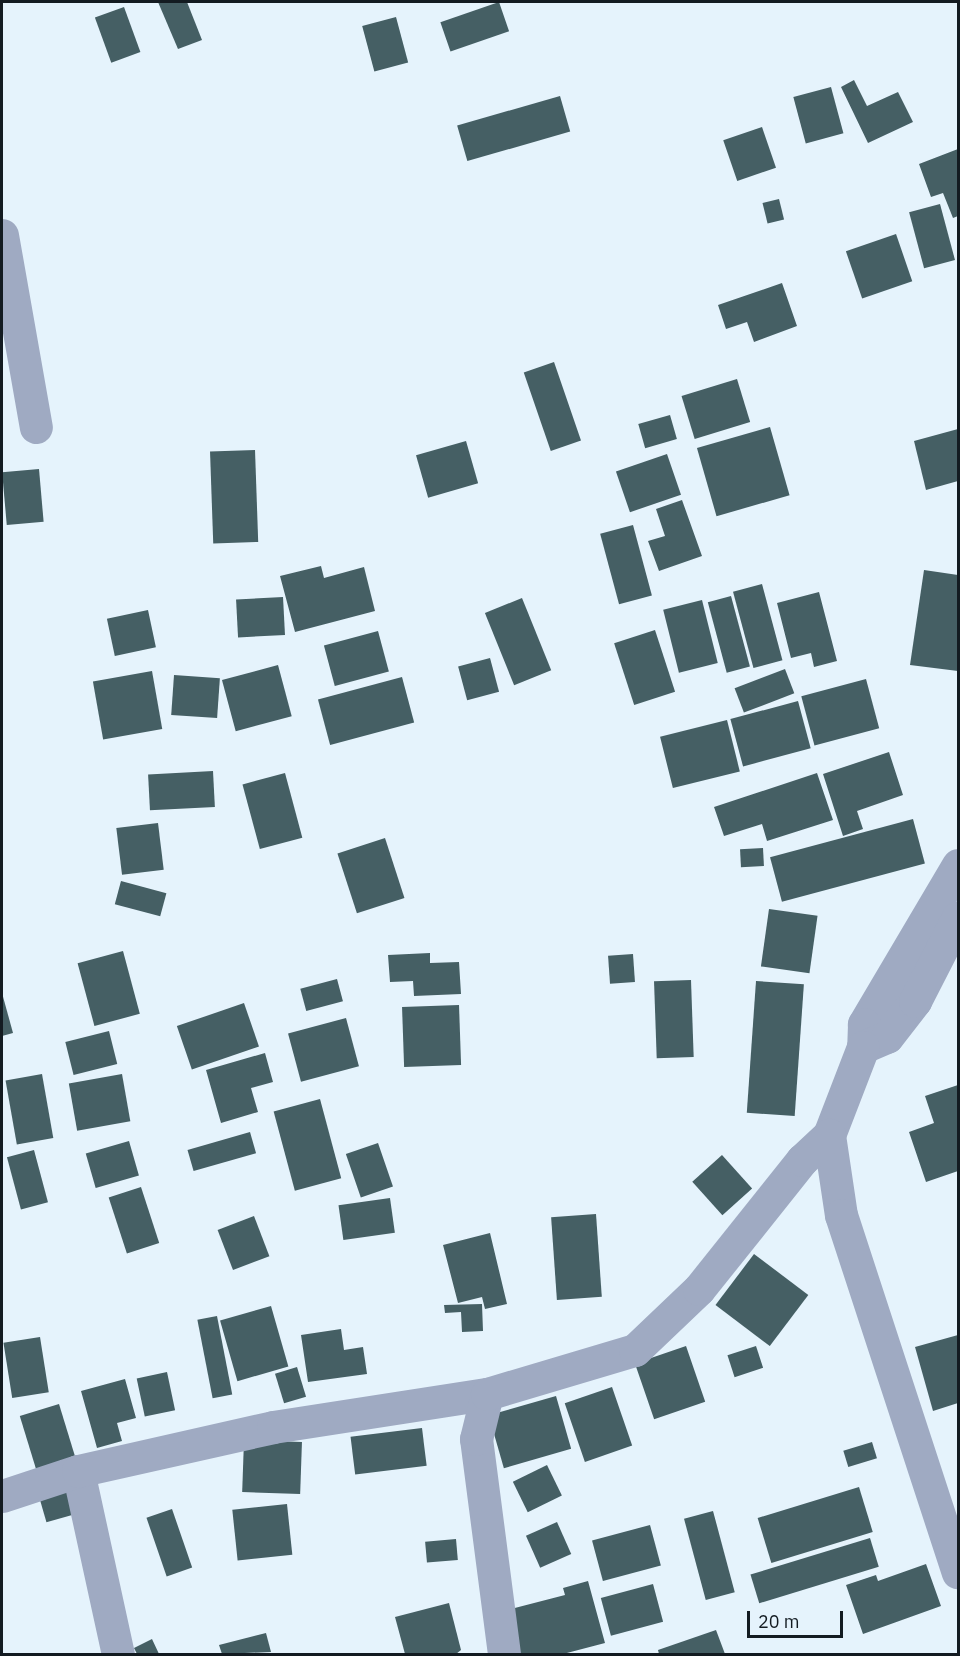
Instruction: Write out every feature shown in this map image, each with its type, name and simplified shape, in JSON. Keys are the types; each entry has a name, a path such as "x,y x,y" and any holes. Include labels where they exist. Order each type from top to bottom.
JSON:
{"street":[{"path":"2,235 36,427"},
{"path":"2,1496 78,1471 273,1427 487,1394 635,1350 699,1289 802,1160 829,1135 863,1047 864,1024 958,865"},
{"path":"863,1047 887,1037 915,1000 958,918"},
{"path":"829,1135 841,1215 958,1572"},
{"path":"487,1394 476,1439 504,1654"},
{"path":"78,1471 118,1654"}],"building":[{"path":"158,2 187,2 202,40 178,49"},
{"path":"499,2 509,31 450,51 440,22"},
{"path":"124,7 140,52 111,63 95,18"},
{"path":"396,17 408,62 374,71 362,26"},
{"path":"854,80 867,106 898,92 913,122 868,143 841,87"},
{"path":"831,87 843,133 806,143 793,97"},
{"path":"560,96 570,132 467,161 457,125"},
{"path":"762,127 776,168 737,181 723,140"},
{"path":"958,149 958,216 953,218 943,193 931,197 919,164"},
{"path":"779,199 784,219 768,223 763,203"},
{"path":"940,204 955,260 924,268 909,212"},
{"path":"896,234 912,281 862,299 846,251"},
{"path":"782,283 797,326 754,342 747,322 726,329 718,305"},
{"path":"554,362 581,440 551,451 524,372"},
{"path":"737,379 750,422 695,439 682,396"},
{"path":"670,415 677,439 645,448 638,424"},
{"path":"770,427 790,495 717,516 697,448"},
{"path":"958,429 958,481 926,490 914,441"},
{"path":"466,441 478,483 428,498 416,455"},
{"path":"255,450 258,542 213,544 210,452"},
{"path":"667,454 681,495 630,512 616,472"},
{"path":"39,469 44,522 7,525 2,472"},
{"path":"682,500 702,556 659,571 648,541 665,536 656,509"},
{"path":"633,525 652,596 619,604 600,534"},
{"path":"321,566 324,578 364,567 375,611 295,632 280,576"},
{"path":"924,570 958,575 958,671 910,665"},
{"path":"762,584 782,660 753,668 733,592"},
{"path":"819,592 837,661 814,667 811,653 791,658 777,603"},
{"path":"731,596 750,667 727,673 708,602"},
{"path":"283,597 285,635 238,637 236,599"},
{"path":"522,598 551,670 514,685 485,613"},
{"path":"702,600 718,663 679,673 663,610"},
{"path":"148,610 156,647 115,656 107,619"},
{"path":"655,630 675,692 634,705 614,643"},
{"path":"378,631 389,672 335,686 324,645"},
{"path":"490,658 499,692 467,700 458,667"},
{"path":"278,665 292,716 236,731 222,680"},
{"path":"785,669 794,693 744,713 735,688"},
{"path":"152,671 162,729 103,740 93,681"},
{"path":"174,675 220,678 217,718 171,715"},
{"path":"402,677 414,722 330,745 318,700"},
{"path":"866,679 879,728 814,746 801,696"},
{"path":"798,701 811,748 743,766 730,719"},
{"path":"727,720 740,771 673,788 660,737"},
{"path":"889,752 903,795 857,811 863,829 843,836 823,774"},
{"path":"213,771 215,807 150,810 148,774"},
{"path":"285,773 302,838 260,849 242,784"},
{"path":"817,773 833,820 767,841 762,824 724,836 714,807"},
{"path":"913,819 925,863 782,902 770,857"},
{"path":"158,823 164,870 122,875 116,828"},
{"path":"385,838 404,898 357,913 337,853"},
{"path":"763,848 764,866 741,867 740,849"},
{"path":"121,881 166,893 160,916 115,904"},
{"path":"769,909 818,916 809,973 761,966"},
{"path":"123,951 140,1014 94,1026 78,963"},
{"path":"430,953 430,963 459,962 461,994 414,996 413,981 390,982 388,955"},
{"path":"633,954 635,982 610,984 608,956"},
{"path":"337,979 343,1001 306,1011 300,989"},
{"path":"691,980 694,1057 657,1058 654,981"},
{"path":"756,981 804,984 795,1116 747,1113"},
{"path":"2,993 13,1033 2,1036"},
{"path":"244,1003 259,1046 192,1070 177,1026"},
{"path":"459,1005 461,1065 404,1067 402,1007"},
{"path":"346,1018 359,1066 301,1082 288,1034"},
{"path":"109,1031 117,1064 74,1075 65,1042"},
{"path":"265,1053 273,1082 251,1088 258,1112 221,1123 206,1070"},
{"path":"42,1074 53,1138 17,1144 6,1080"},
{"path":"122,1074 130,1121 77,1131 69,1083"},
{"path":"958,1085 958,1171 926,1182 909,1132 934,1123 925,1096"},
{"path":"320,1099 341,1178 295,1191 274,1111"},
{"path":"250,1132 256,1153 194,1171 188,1150"},
{"path":"129,1141 139,1176 96,1188 86,1153"},
{"path":"378,1143 393,1186 361,1198 346,1154"},
{"path":"34,1150 48,1202 21,1209 7,1157"},
{"path":"722,1155 752,1188 722,1215 692,1182"},
{"path":"141,1187 159,1243 127,1254 109,1198"},
{"path":"390,1198 395,1233 343,1240 339,1205"},
{"path":"596,1214 602,1297 557,1300 551,1217"},
{"path":"254,1216 269,1256 233,1270 218,1230"},
{"path":"490,1233 507,1304 485,1309 482,1297 458,1303 443,1245"},
{"path":"754,1254 808,1295 770,1346 715,1305"},
{"path":"482,1304 483,1331 462,1332 461,1312 445,1313 444,1305"},
{"path":"271,1306 288,1367 237,1381 220,1321"},
{"path":"217,1316 232,1395 213,1398 197,1320"},
{"path":"341,1329 344,1350 363,1347 367,1374 308,1382 301,1335"},
{"path":"958,1335 958,1403 933,1411 915,1347"},
{"path":"40,1337 49,1392 12,1398 3,1343"},
{"path":"686,1346 705,1402 654,1419 635,1364"},
{"path":"756,1346 763,1368 735,1377 727,1355"},
{"path":"297,1367 306,1397 284,1403 275,1374"},
{"path":"167,1372 175,1410 145,1417 137,1378"},
{"path":"125,1379 136,1418 117,1423 122,1441 97,1448 81,1391"},
{"path":"612,1387 632,1446 585,1462 565,1403"},
{"path":"556,1396 571,1449 504,1468 489,1415"},
{"path":"59,1404 75,1458 36,1470 20,1416"},
{"path":"422,1428 427,1466 355,1474 351,1437"},
{"path":"244,1440 302,1442 300,1494 242,1492"},
{"path":"872,1442 877,1458 848,1467 843,1451"},
{"path":"547,1465 562,1496 528,1512 513,1482"},
{"path":"71,1481 80,1513 46,1522 37,1491"},
{"path":"859,1487 873,1532 771,1563 758,1518"},
{"path":"287,1504 292,1555 238,1560 232,1510"},
{"path":"172,1509 192,1568 167,1576 146,1518"},
{"path":"713,1511 735,1592 706,1600 684,1519"},
{"path":"557,1522 571,1554 540,1568 526,1536"},
{"path":"650,1525 661,1566 603,1581 592,1541"},
{"path":"870,1538 879,1567 759,1603 750,1575"},
{"path":"456,1539 458,1560 427,1563 425,1542"},
{"path":"926,1564 941,1606 863,1634 846,1585 876,1575 878,1581"},
{"path":"588,1581 605,1643 563,1654 518,1654 507,1610 565,1595 563,1588"},
{"path":"653,1584 663,1622 611,1636 601,1598"},
{"path":"449,1603 461,1650 456,1654 405,1654 395,1617"},
{"path":"716,1630 725,1654 659,1654 658,1650"},
{"path":"266,1633 271,1652 222,1654 219,1645"},
{"path":"152,1639 159,1654 137,1654 134,1648"}]}
